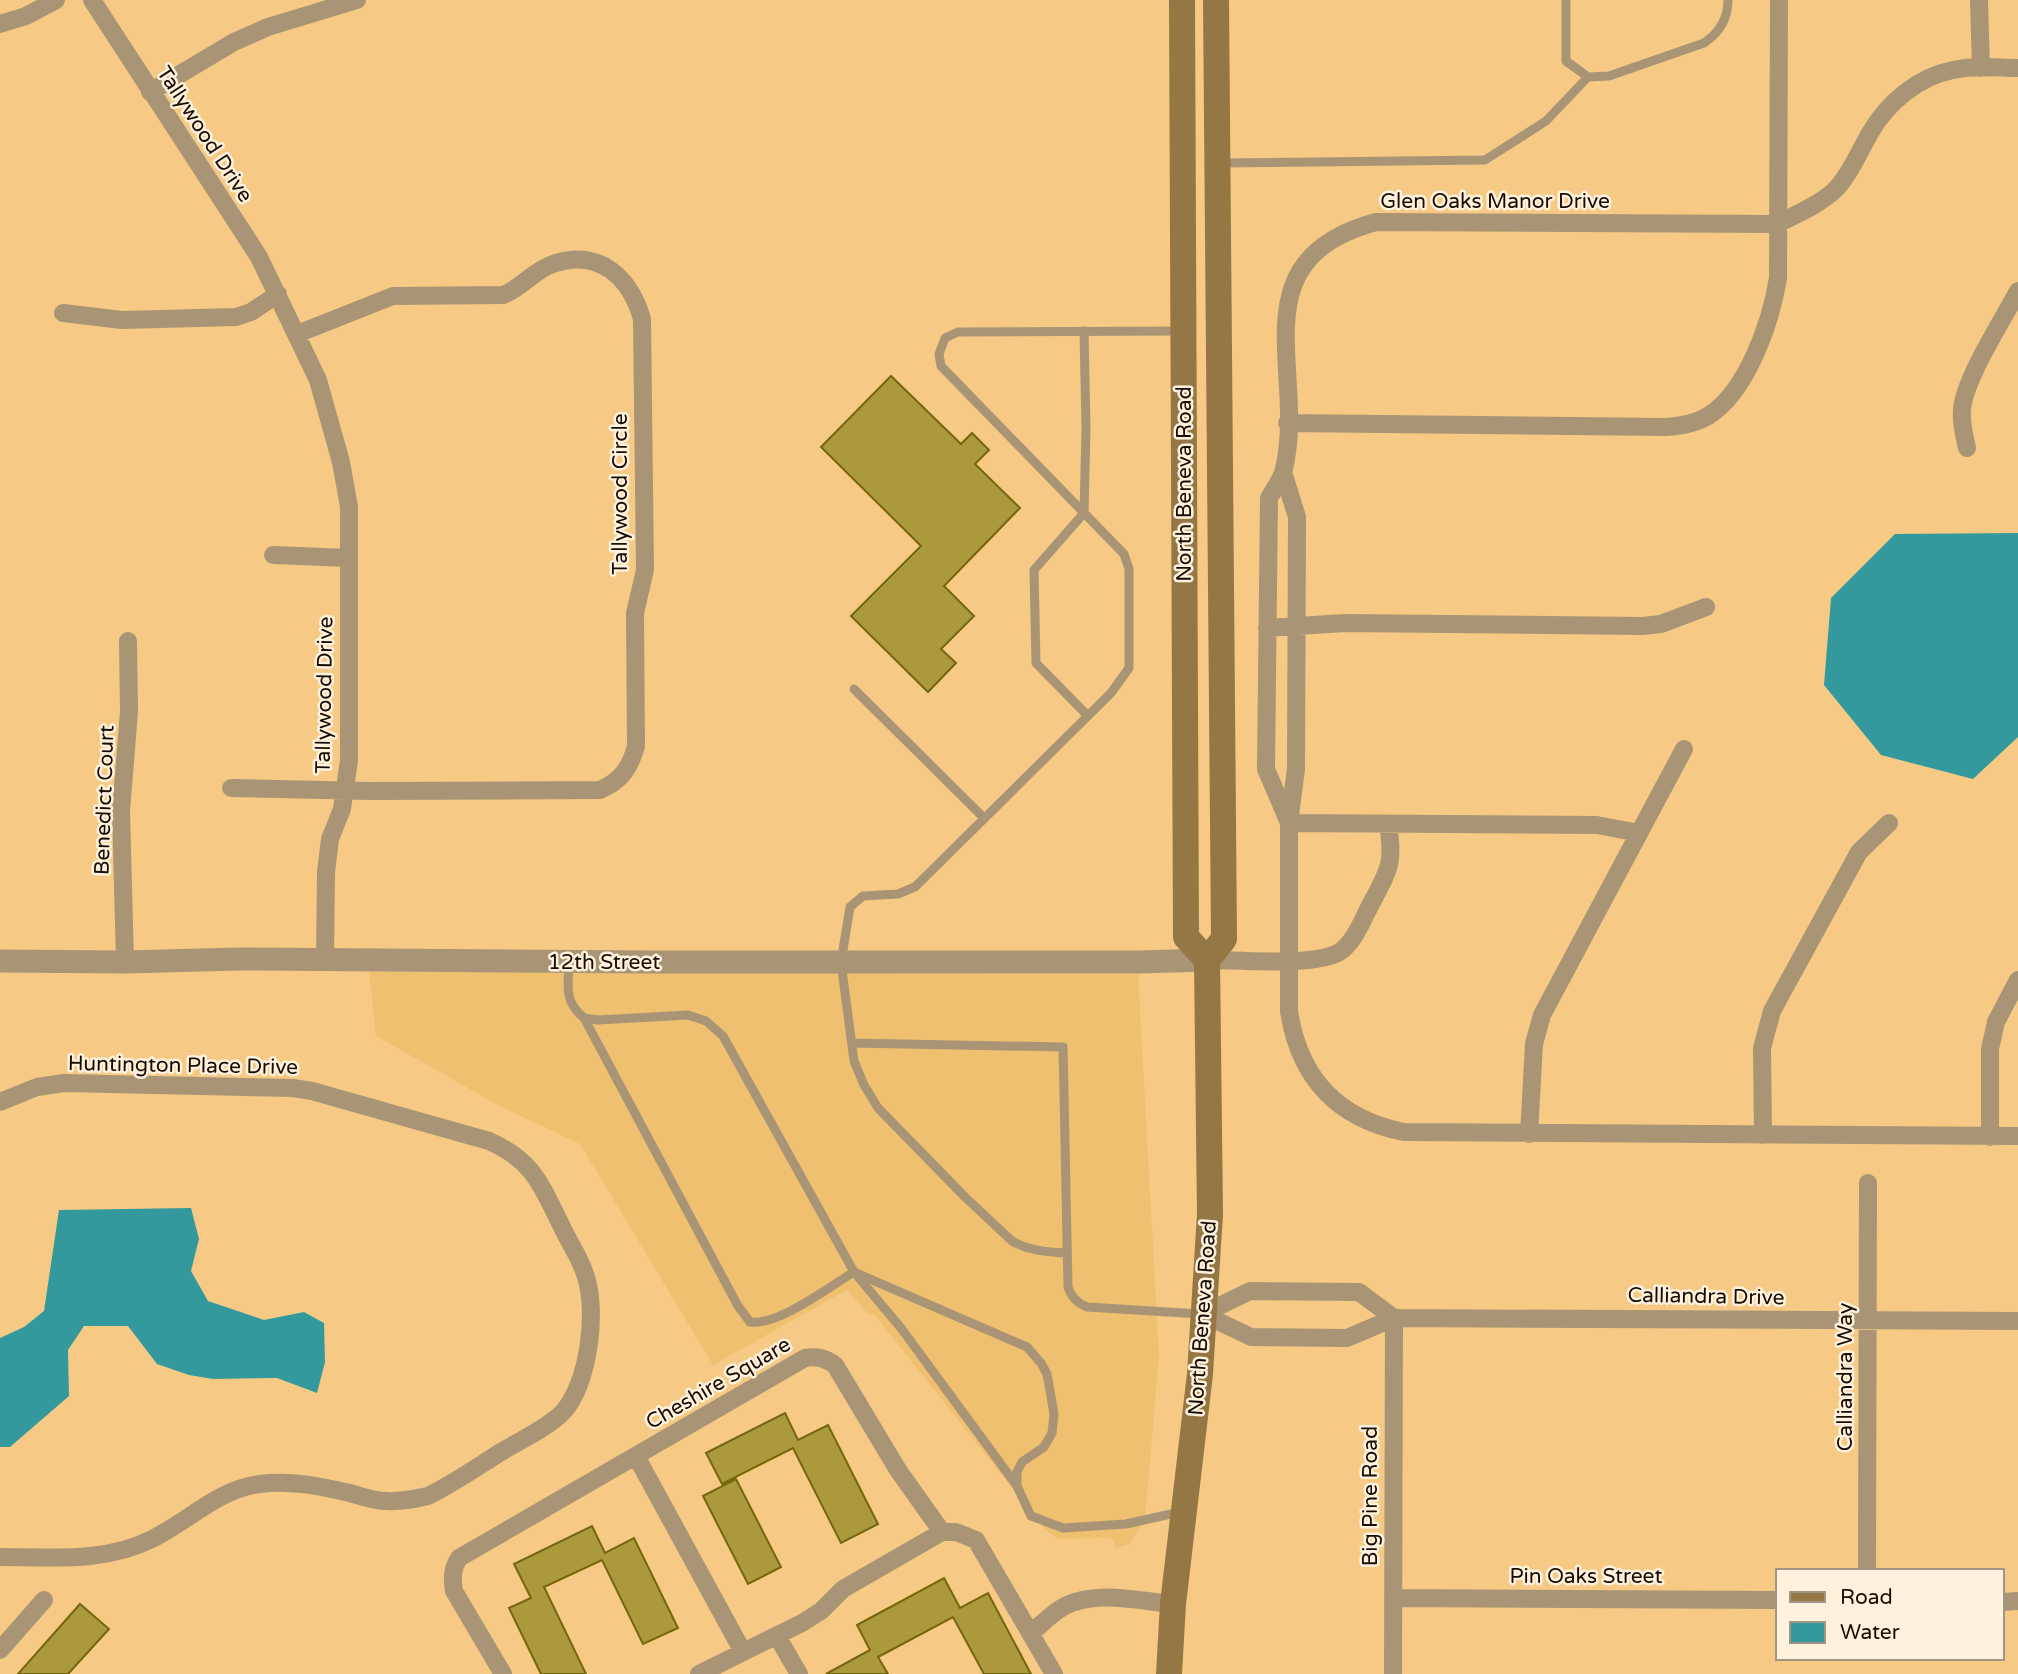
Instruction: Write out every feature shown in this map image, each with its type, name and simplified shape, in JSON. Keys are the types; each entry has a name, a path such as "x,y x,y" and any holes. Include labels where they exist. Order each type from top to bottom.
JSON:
{"main road":[{"name":"North Beneva Road","path":"1182,0 1186,937 1207,960"},
{"name":"North Beneva Road","path":"1169,1674 1172,1604 1200,1374 1210,1214 1207,960 1224,939 1216,0"}],"street":[{"path":"0,24 26,16 57,0"},
{"name":"Tallywood Drive","path":"92,0 259,257 318,380 341,463 349,507 349,760 342,809 330,839 326,872 325,960"},
{"path":"150,92 234,42 268,27 357,0"},
{"path":"1287,423 1666,427 1698,421 1722,406 1732,394 1764,336 1774,306 1778,278 1779,0"},
{"path":"1979,0 1981,68"},
{"name":"Glen Oaks Manor Drive","path":"1289,823 1266,769 1269,498 1283,472 1288,440 1286,313 1292,288 1312,254 1349,229 1376,222 1777,224 1822,200 1836,188 1854,166 1881,116 1895,100 1918,83 1955,69 2018,68"},
{"name":"Tallywood Circle","path":"297,334 393,296 503,295 516,290 540,270 570,260 591,261 607,266 625,281 636,299 642,318 645,570 635,613 636,746 626,772 613,785 600,790 345,790"},
{"path":"1967,448 1962,407 1968,387 2018,291"},
{"path":"63,313 122,320 236,317 251,312 278,294"},
{"name":"Glen Oaks Manor Drive","path":"1283,472 1297,517 1296,769 1289,823 1289,1011 1299,1051 1320,1087 1336,1102 1358,1117 1386,1129 1404,1132 2018,1136"},
{"path":"273,555 349,558"},
{"path":"1268,628 1345,623 1643,626 1661,624 1706,607"},
{"name":"Benedict Court","path":"125,962 121,811 130,712 128,641"},
{"path":"1529,1133 1534,1044 1542,1015 1685,749"},
{"name":"Tallywood Drive","path":"231,788 345,790"},
{"path":"1763,1135 1762,1048 1772,1011 1859,852 1889,822"},
{"path":"1289,823 1597,825 1639,832"},
{"path":"1207,960 1289,961 1332,956 1343,950 1353,937 1389,871 1392,848 1388,824"},
{"name":"12th Street","path":"0,961 125,962 239,958 569,962 1207,960"},
{"path":"1990,1137 1990,1049 1996,1022 2018,980"},
{"name":"Huntington Place Drive","path":"0,1102 37,1087 64,1083 293,1088 489,1141 510,1150 526,1163 538,1178 585,1273 592,1319 584,1367 577,1387 561,1414 428,1496 405,1502 383,1502 316,1485 279,1482 257,1484 225,1493 153,1539 128,1549 101,1556 0,1557"},
{"name":"Calliandra Way","path":"1867,1569 1868,1183"},
{"path":"1203,1314 1250,1291 1359,1292 1394,1318"},
{"name":"Calliandra Drive","path":"1203,1314 1251,1337 1347,1338 1394,1318 2018,1321"},
{"name":"Big Pine Road","path":"1393,1674 1394,1318"},
{"name":"Cheshire Square","path":"503,1674 454,1591 452,1576 459,1558 805,1358 816,1356 835,1365 898,1470 942,1532"},
{"name":"Cheshire Square","path":"636,1456 743,1652"},
{"path":"699,1674 821,1611 843,1589 942,1532 956,1532 976,1540 1054,1674"},
{"path":"1031,1633 1063,1607 1081,1600 1098,1597 1172,1604"},
{"name":"Pin Oaks Street","path":"1393,1598 1776,1600"},
{"path":"0,1650 44,1600"},
{"path":"777,1636 799,1674"}],"lane":[{"path":"1566,0 1566,61 1588,77 1609,76 1704,43 1714,37 1723,23 1728,12 1728,0"},
{"path":"1217,163 1485,160 1546,121 1588,77"},
{"path":"1084,331 1084,513 1034,569 1036,663 1088,716"},
{"path":"1067,1253 1020,1246 965,1197 871,1098 854,1061 841,962 849,907 863,896 898,894 915,887 1111,693 1129,667 1129,569 1124,554 941,366 939,354 945,338 958,332 1183,331"},
{"path":"854,689 984,818"},
{"path":"569,962 570,1002 584,1018 738,1306 750,1322 760,1324 783,1314 854,1272"},
{"path":"584,1018 598,1020 688,1016 706,1021 723,1036 854,1272 901,1328 1017,1486 1031,1516 1063,1528 1126,1524 1184,1511"},
{"path":"852,1043 1063,1046 1068,1287 1073,1298 1087,1307 1203,1314"},
{"path":"854,1272 1027,1347 1041,1363 1047,1374 1054,1415 1052,1433 1044,1447 1022,1462 1017,1472 1017,1486"}],"shaded area":[{"path":"369,972 1138,974 1159,1355 1145,1520 1129,1544 1116,1548 1113,1540 1107,1538 1057,1539 1043,1527 874,1314 869,1315 847,1290 713,1365 580,1144 498,1105 376,1036"}],"water":[{"path":"2018,533 2018,737 1973,779 1881,755 1824,685 1831,598 1895,534"},
{"path":"191,1208 199,1239 191,1271 208,1301 264,1320 304,1312 324,1323 325,1362 317,1393 277,1378 213,1379 189,1375 157,1364 128,1326 84,1326 68,1350 69,1396 10,1447 0,1447 0,1338 24,1327 44,1311 59,1210"}],"building":[{"path":"891,376 961,444 972,433 989,450 975,464 1020,508 944,586 974,616 941,649 956,663 928,692 851,616 921,546 821,447"},
{"path":"785,1413 798,1440 828,1425 878,1524 841,1543 793,1448 722,1484 706,1453"},
{"path":"736,1479 781,1567 748,1584 703,1496"},
{"path":"592,1526 605,1553 634,1538 678,1628 643,1644 602,1560 544,1587 586,1674 541,1674 509,1608 531,1598 514,1564"},
{"path":"944,1578 960,1608 988,1593 1031,1674 984,1674 953,1617 878,1657 888,1674 826,1674 870,1650 857,1625"},
{"path":"80,1604 109,1629 68,1674 18,1674"}]}
